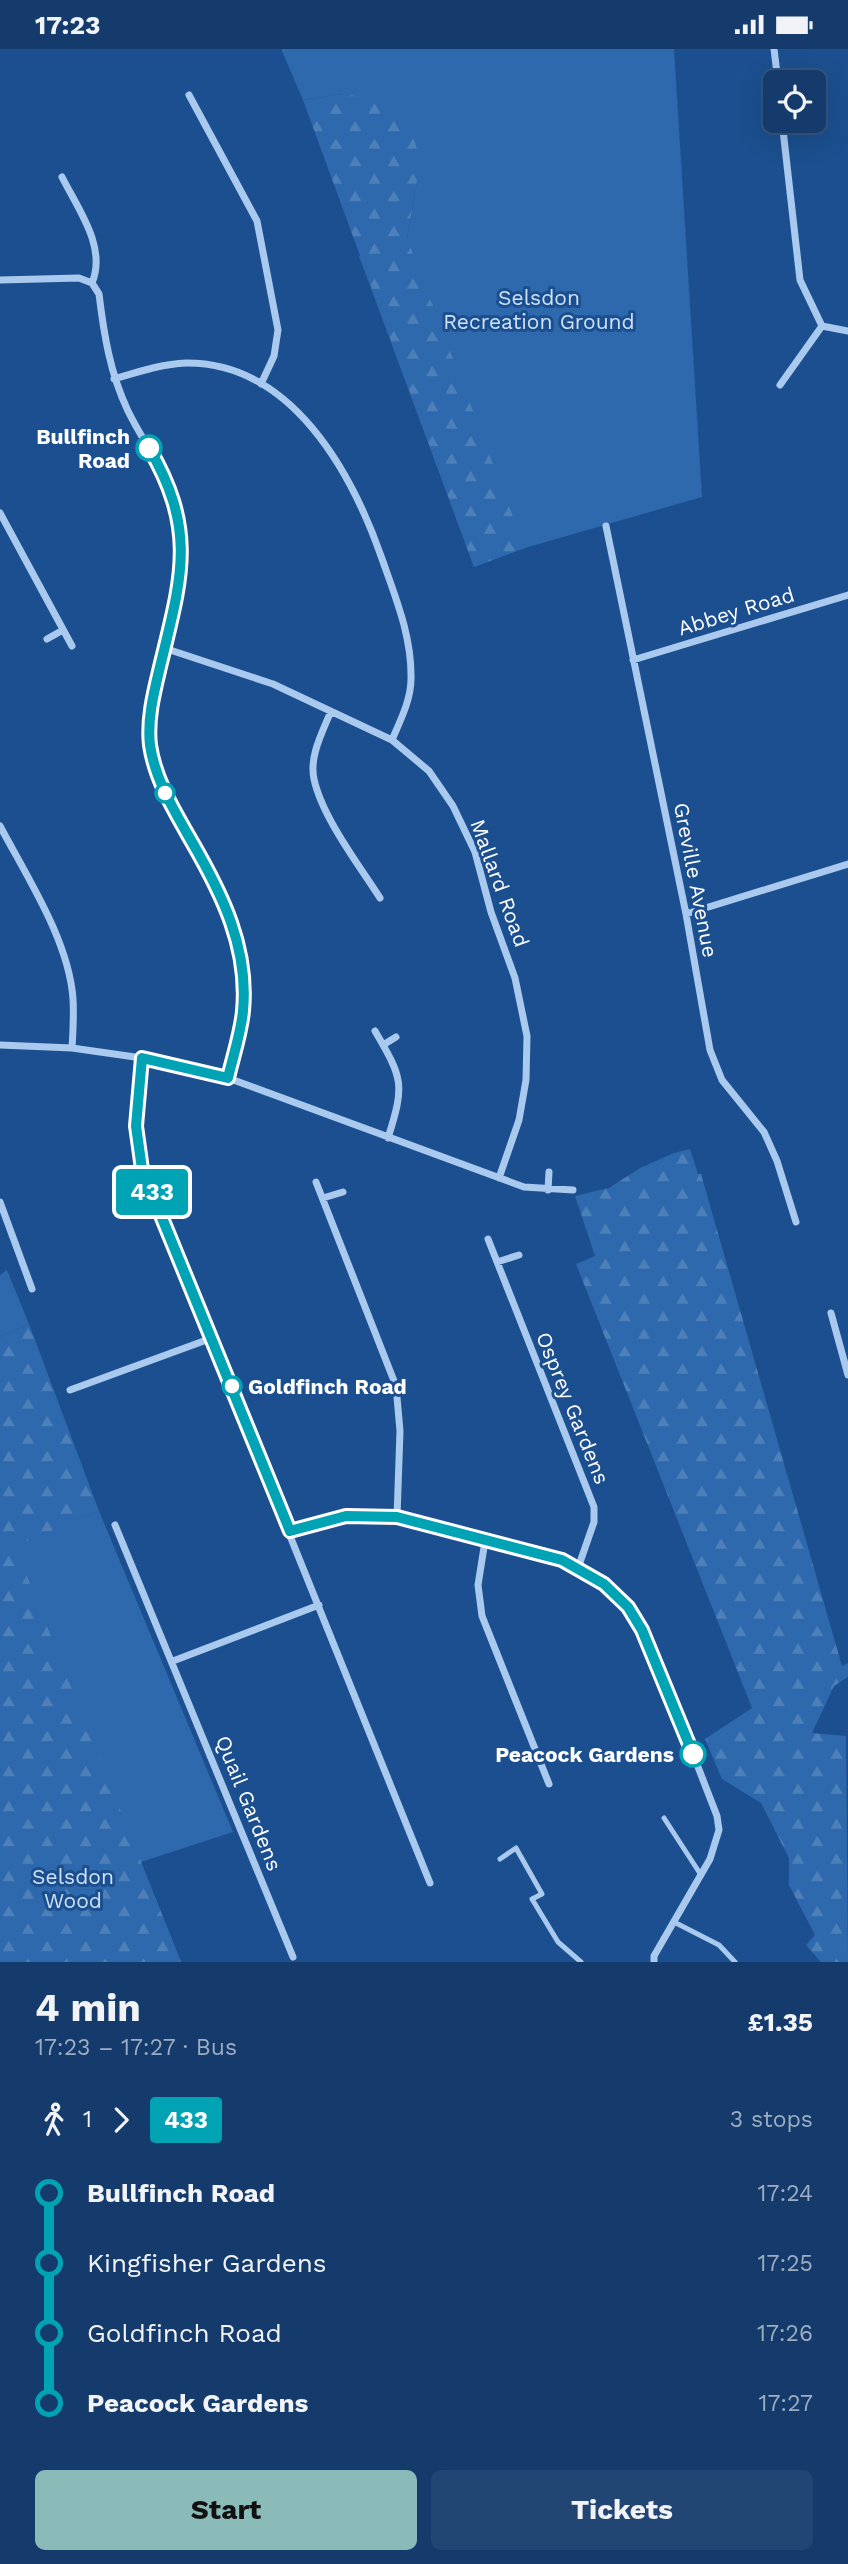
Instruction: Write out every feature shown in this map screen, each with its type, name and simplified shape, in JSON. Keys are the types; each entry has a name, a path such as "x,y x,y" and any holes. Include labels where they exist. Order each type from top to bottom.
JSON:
{"street":[{"path":"775,49 777,70"},
{"path":"189,95 257,221 278,330 274,356 261,384"},
{"path":"783,133 800,280 822,325"},
{"path":"62,177 95,244 97,271 92,283"},
{"path":"0,280 79,278 92,283 99,294 114,380 130,415 164,474 179,516 183,560 177,602 152,702 150,745 165,793 224,897 242,958 243,1011 228,1078"},
{"path":"822,325 848,331"},
{"path":"780,385 822,325"},
{"path":"114,380 153,367 188,363 217,368 261,384 309,423 329,446 348,476 396,595 412,681 392,740"},
{"path":"0,513 72,646"},
{"name":"Greville Avenue","path":"606,526 686,914 710,1050 722,1080 764,1132 777,1161 796,1222"},
{"name":"Abbey Road","path":"633,660 848,596"},
{"path":"47,639 63,631"},
{"name":"Mallard Road","path":"164,648 272,684 392,740 429,771 453,806 475,852 491,912 515,978 527,1036 526,1080 519,1120 499,1178"},
{"path":"331,711 315,756 313,778 324,806 380,898"},
{"path":"0,826 40,902 66,961 73,999 72,1048"},
{"path":"686,914 848,864"},
{"path":"375,1031 399,1072 400,1099 388,1138"},
{"path":"383,1045 396,1037"},
{"path":"0,1045 72,1048 142,1058 228,1078 524,1187 548,1191 573,1190"},
{"path":"142,1058 136,1126 142,1169 430,1883"},
{"path":"548,1191 549,1172"},
{"path":"316,1182 396,1386 400,1431 397,1517"},
{"path":"323,1198 343,1192"},
{"path":"0,1202 33,1289"},
{"name":"Osprey Gardens","path":"488,1239 594,1507 594,1522 578,1568"},
{"path":"497,1262 519,1255"},
{"path":"831,1313 848,1375"},
{"path":"70,1390 212,1338"},
{"path":"290,1531 346,1516 397,1517 562,1560 604,1584 628,1607 642,1630 693,1754 717,1816 719,1830 717,1843 654,1956 654,1962"},
{"name":"Quail Gardens","path":"115,1525 293,1957"},
{"path":"485,1541 478,1585 482,1616 549,1784"},
{"path":"173,1661 319,1605"}],"lane":[{"path":"664,1818 701,1874"},
{"path":"499,1859 516,1848 542,1894 532,1899 558,1942 581,1962"},
{"path":"674,1922 719,1945 735,1962"}],"green space":[{"name":"Selsdon Recreation Ground","path":"281,49 674,49 702,497 525,548 474,567 359,256 407,238 417,181 360,98 343,94 303,100"},
{"path":"343,94 385,101 403,114 411,128 417,149 417,181 407,238 525,548 474,567 303,100"},
{"path":"690,1149 698,1174 701,1174 842,1666 848,1663 848,1677 834,1686 812,1733 846,1736 848,1962 821,1962 806,1945 815,1935 789,1885 789,1858 761,1803 722,1779 705,1739 752,1708 576,1264 595,1256 575,1196 609,1188 640,1168"},
{"path":"7,1270 29,1324 0,1337 0,1275"},
{"name":"Selsdon Wood","path":"29,1324 99,1511 15,1546 181,1962 0,1962 0,1337"},
{"path":"0,1509 15,1545 99,1511 233,1832 141,1862 181,1962 0,1962"}],"bus line":[{"name":"433","path":"149,448 164,474 179,516 183,560 177,602 152,702 150,745 165,793 224,897 242,958 243,1011 228,1078 142,1058 136,1126 142,1169 290,1531 346,1516 397,1517 562,1560 578,1568 604,1584 628,1607 642,1630 693,1754"}],"place":[{"name":"Bullfinch Road","path":"149,448"},
{"name":"Goldfinch Road","path":"232,1386"},
{"name":"Peacock Gardens","path":"693,1754"}]}
